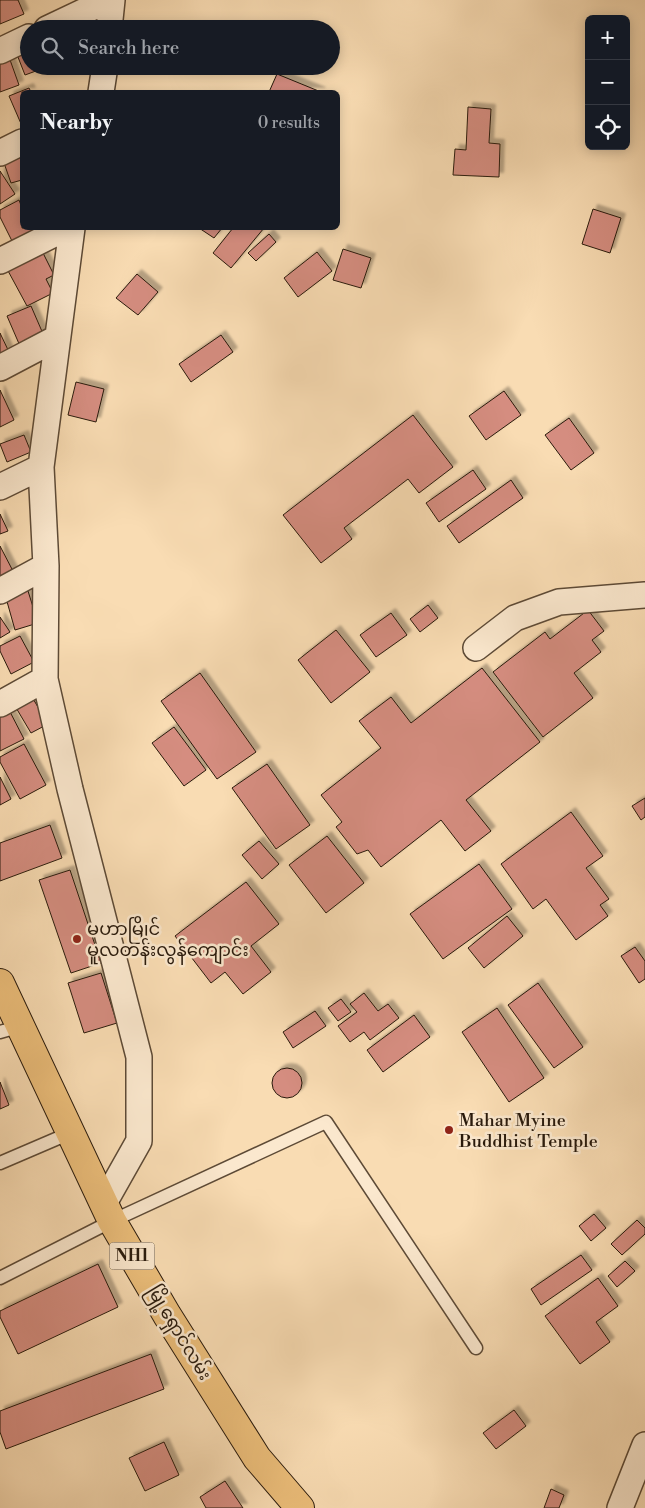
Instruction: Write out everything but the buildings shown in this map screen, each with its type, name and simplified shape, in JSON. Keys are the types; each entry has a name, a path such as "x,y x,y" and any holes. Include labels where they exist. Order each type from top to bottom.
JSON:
{"highway":[{"name":"မြို့ရှောင်လမ်း","path":"0,983 11,1029 70,1133 108,1212 167,1315 257,1458 300,1508"}],"street":[{"path":"66,20 108,0"},
{"path":"110,20 112,0"},
{"path":"0,51 20,41"},
{"path":"102,90 103,75"},
{"path":"0,153 20,143"},
{"path":"0,260 62,230"},
{"path":"72,230 41,468 46,566 45,679 70,789 139,1057 139,1141 108,1212"},
{"path":"0,368 57,338"},
{"path":"0,487 41,468"},
{"path":"0,591 46,566"},
{"path":"476,648 515,618 559,602 645,595"},
{"path":"0,704 45,679"},
{"path":"620,1508 645,1446"}],"lane":[{"path":"0,1278 108,1212 326,1122 476,1348"},
{"path":"0,1163 70,1133"}],"place":[{"name":"မဟာမြိုင် မူလတန်းလွန်ကျောင်း","path":"77,939"},
{"name":"Mahar Myine Buddhist Temple","path":"449,1130"}]}
